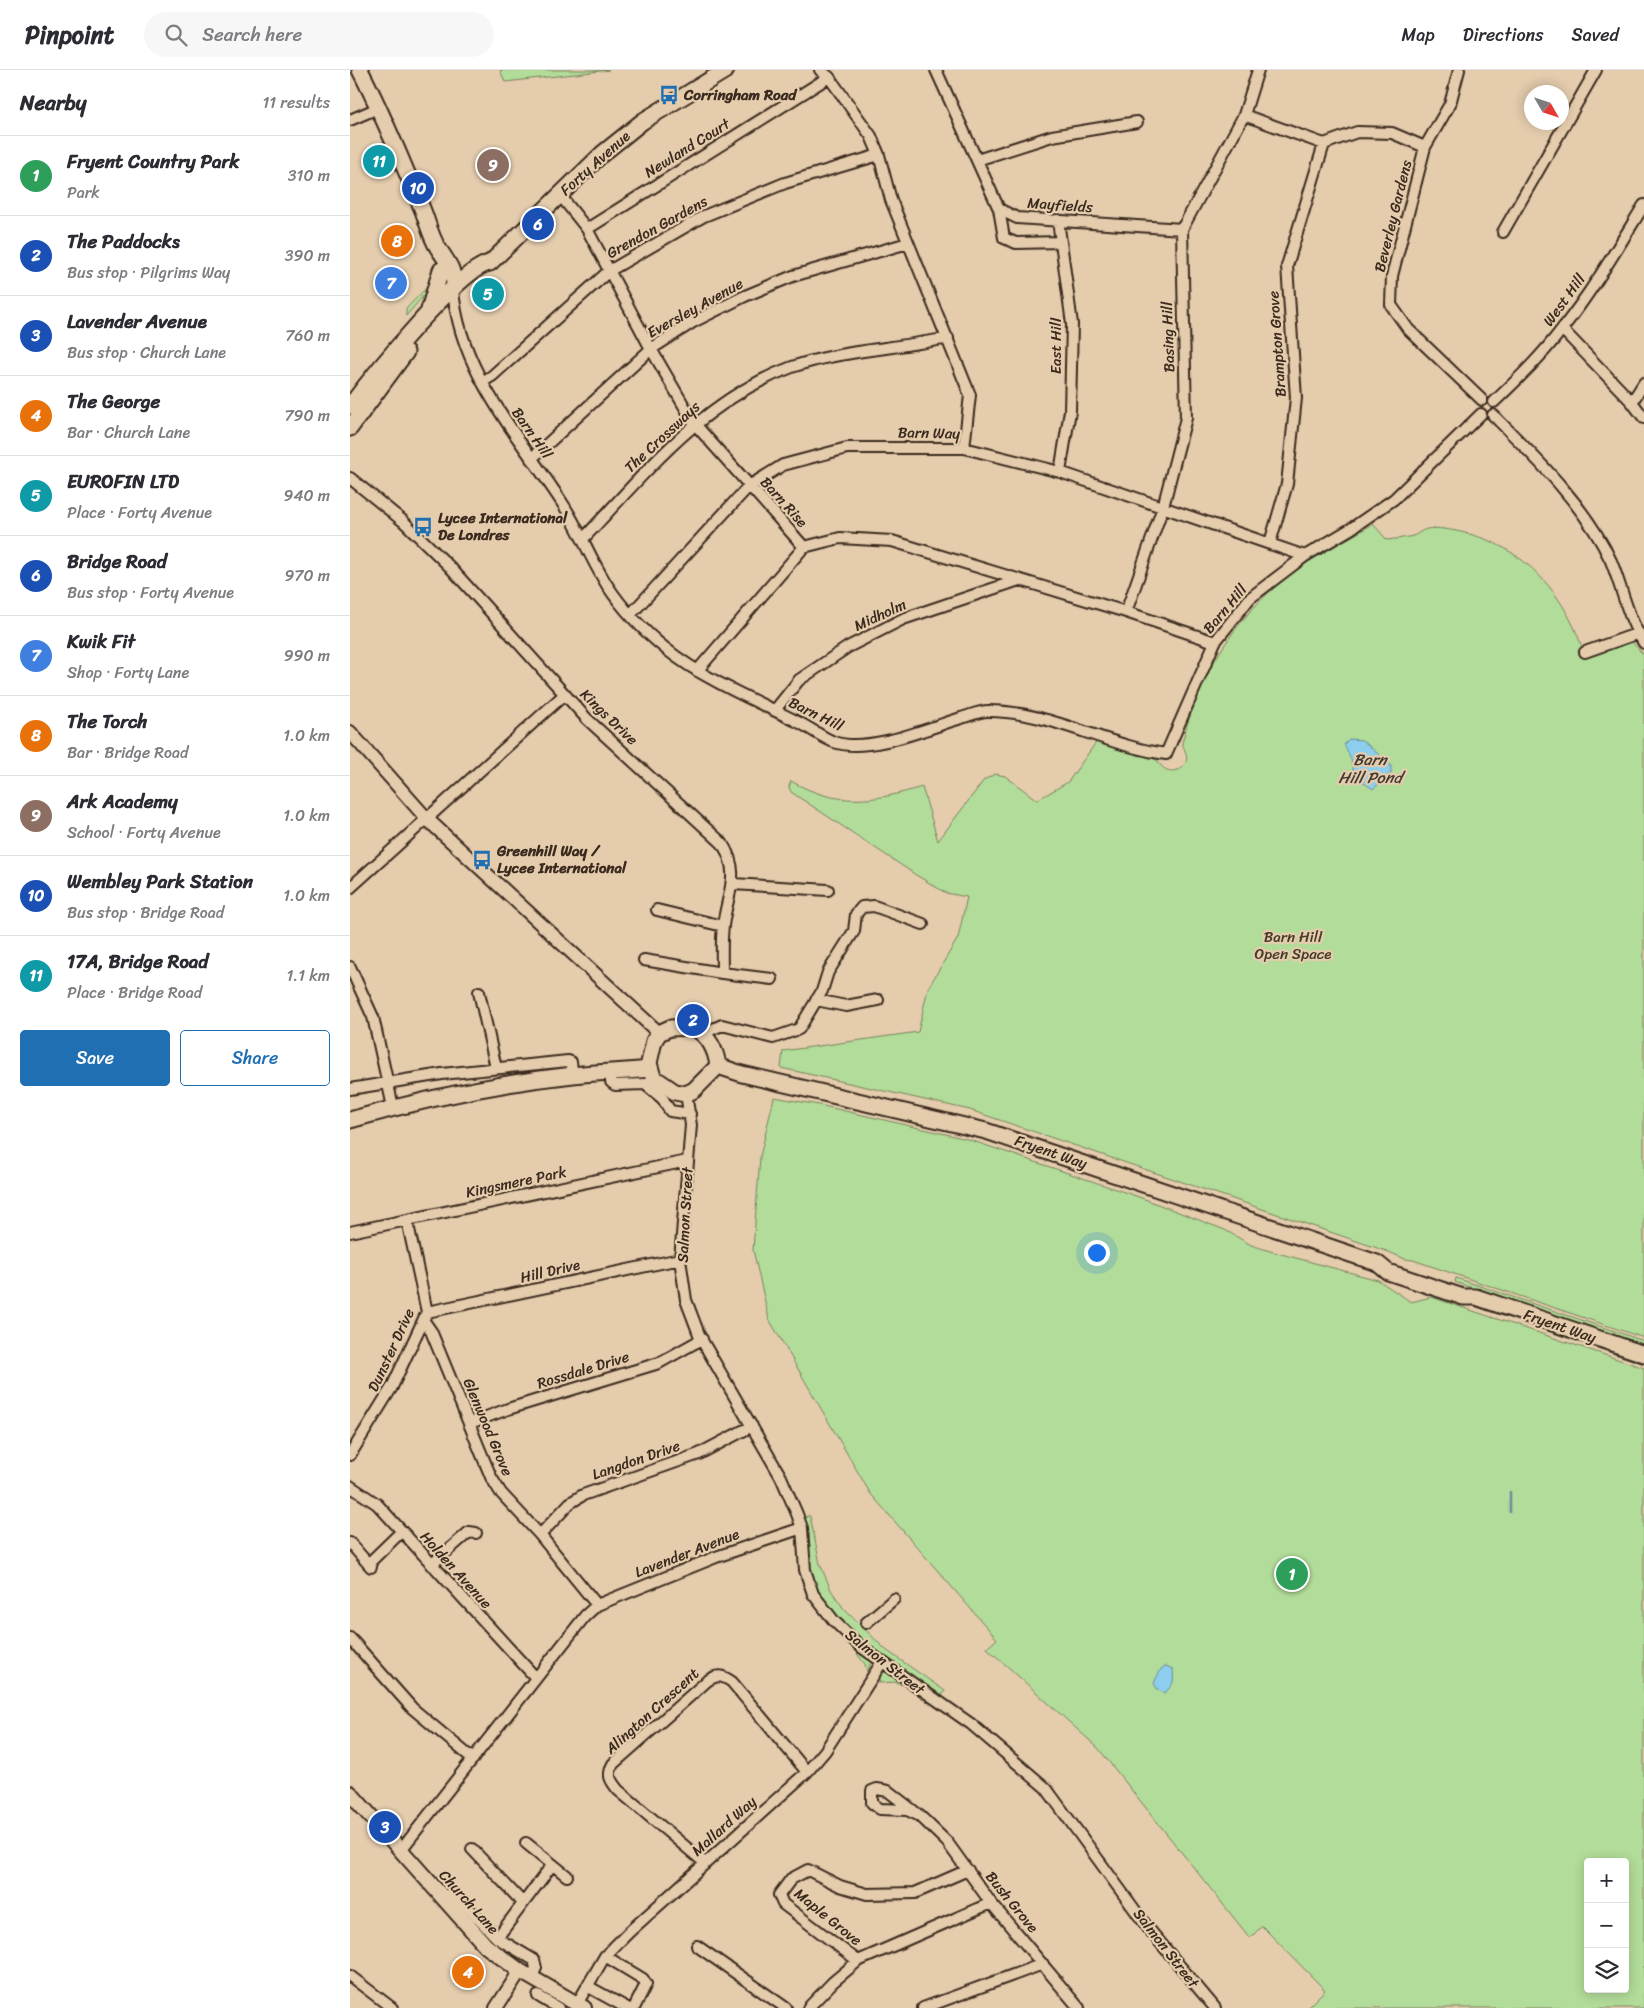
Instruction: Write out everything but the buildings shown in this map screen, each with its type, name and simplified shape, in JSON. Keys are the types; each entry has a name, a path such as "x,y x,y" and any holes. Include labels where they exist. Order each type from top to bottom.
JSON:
{"main road":[{"path":"350,428 401,358 454,295 455,281 441,259 378,108 360,70"},
{"name":"Forty Avenue","path":"454,295 602,154 643,121 726,70"},
{"path":"441,259 463,266 484,265"},
{"path":"426,316 441,259"},
{"path":"350,406 397,347 426,316 454,295"},
{"path":"693,1027 704,1033 718,1066 694,1090 686,1094 675,1092 653,1077 649,1069 654,1042 659,1033 670,1028 693,1027"},
{"name":"Fryent Way","path":"718,1066 742,1074 986,1131 1377,1264 1388,1272 1463,1297 1476,1297 1644,1354"},
{"path":"350,1120 393,1107 469,1091 573,1075 649,1069"},
{"name":"Church Lane","path":"350,1793 486,1946 526,1974 580,2006"}],"street":[{"path":"820,70 829,77 871,136 879,156 891,200 970,395 964,448"},
{"path":"936,70 1000,209 1004,238 1016,243 1061,242"},
{"name":"Basing Hill","path":"1126,612 1163,507 1186,418 1182,229 1244,115 1258,70"},
{"name":"Beverley Gardens","path":"1459,70 1450,104 1425,147 1392,276 1391,305 1408,329 1482,400"},
{"path":"1503,232 1596,70"},
{"name":"Newland Court","path":"587,229 829,77"},
{"path":"350,120 378,108"},
{"path":"1244,115 1324,144 1357,132 1392,134 1425,147"},
{"path":"977,160 1052,136 1137,122"},
{"name":"Brampton Grove","path":"1270,543 1287,484 1296,398 1287,266 1324,144"},
{"name":"Grendon Gardens","path":"482,382 492,376 608,271 704,216 785,183 879,156"},
{"name":"Barn Rise","path":"560,195 587,229 651,349 694,423 804,547 840,538 892,541 1126,612 1215,642"},
{"name":"West Hill","path":"1494,402 1521,376 1562,329 1590,290 1644,204"},
{"name":"Mayfields","path":"1000,209 1018,218 1182,229"},
{"name":"East Hill","path":"1058,220 1072,324 1070,411 1060,472"},
{"name":"Eversley Avenue","path":"531,458 651,349 694,322 753,292 793,276 908,243"},
{"name":"Barn Hill","path":"454,295 457,316 475,367 496,409 584,538 608,586 630,614 664,648 696,671 834,742 847,745 882,742 986,711 1028,715 1166,754 1215,642 1250,598 1305,556"},
{"path":"1562,329 1632,402 1644,418"},
{"name":"The Crossways","path":"584,538 634,482 694,423 741,391 793,367 849,354 948,338"},
{"path":"1632,402 1644,384"},
{"path":"1490,399 1494,402 1496,411 1493,415 1485,417 1480,414 1478,405 1482,400 1490,399"},
{"path":"1305,556 1352,528 1394,498 1480,414"},
{"path":"1493,415 1553,477 1588,522 1610,560 1642,639 1585,652"},
{"name":"Barn Way","path":"630,614 749,486 783,465 847,448 964,448 1060,472 1305,556"},
{"name":"Kings Drive","path":"350,478 403,521 449,566 587,719 722,843 731,858 733,884 722,926 722,972"},
{"path":"696,671 804,547"},
{"name":"Midholm","path":"775,710 798,680 848,647 903,619 1019,580"},
{"path":"350,888 565,694"},
{"path":"350,732 427,819 659,1033"},
{"path":"733,884 828,890"},
{"path":"704,1033 722,1025 773,1038 799,1029 822,991 828,972 854,931 856,914 862,907 874,906 924,924"},
{"path":"657,910 722,926"},
{"path":"644,960 772,979"},
{"path":"350,967 373,1017 386,1083 393,1107"},
{"path":"479,992 496,1068"},
{"path":"816,1000 846,1006 878,1000"},
{"path":"350,1089 496,1068 568,1061 571,1062 573,1075"},
{"path":"611,1073 611,1082 615,1085 645,1084 663,1099 670,1110 690,1114"},
{"name":"Salmon Street","path":"686,1094 690,1114 680,1259 686,1300 702,1339 781,1478 802,1528 804,1570 813,1594 834,1621 862,1646 971,1724 1046,1788 1148,1928 1215,2008"},
{"name":"Kingsmere Park","path":"350,1232 688,1161"},
{"name":"Dunster Drive","path":"350,1455 392,1387 426,1317 407,1220"},
{"name":"Hill Drive","path":"426,1317 680,1259"},
{"name":"Glenwood Grove","path":"426,1317 491,1477 501,1493 540,1535 597,1604"},
{"name":"Rossdale Drive","path":"470,1423 508,1409 659,1363 702,1339"},
{"name":"Langdon Drive","path":"540,1535 570,1503 583,1495 699,1454 752,1426"},
{"name":"Holden Avenue","path":"350,1486 377,1504 536,1678"},
{"name":"Lavender Avenue","path":"402,1850 585,1616 597,1604 716,1557 802,1528"},
{"path":"350,1543 370,1566 402,1531"},
{"path":"431,1565 468,1532 476,1533"},
{"path":"866,1623 894,1599"},
{"path":"350,1638 412,1708 473,1760"},
{"name":"Mallard Way","path":"580,2006 587,1986 604,1956 705,1862 807,1772 825,1751 882,1662"},
{"name":"Alington Crescent","path":"705,1862 618,1790 611,1781 609,1773 613,1764 707,1680 715,1676 723,1676 732,1682 807,1772"},
{"name":"Bush Grove","path":"920,1816 947,1842 991,1903 1079,2008"},
{"path":"526,1843 567,1876"},
{"path":"472,1849 523,1903"},
{"path":"498,1938 552,1865"},
{"name":"Maple Grove","path":"858,1960 783,1904 779,1895 791,1879 808,1870 840,1886 867,1894 914,1893 968,1870"},
{"path":"443,1898 448,1895 456,1897 498,1938 534,1960 536,1968 526,1974 496,2008"},
{"name":"Maple Grove","path":"808,2008 858,1960 991,1903"},
{"path":"697,1946 786,2008"},
{"path":"604,1956 643,1979 646,1984 634,2008"},
{"path":"923,2008 1043,1964"},
{"path":"350,1976 392,2008"},
{"path":"587,1986 627,2008"},
{"path":"538,1996 558,2008"}],"green space":[{"path":"500,70 609,70 505,82"},
{"path":"429,285 424,295 406,316 406,309"},
{"name":"Barn Hill Open Space","path":"1373,524 1387,540 1413,536 1431,528 1461,532 1484,539 1505,549 1524,561 1541,577 1555,595 1567,614 1585,657 1632,642 1644,655 1644,1338 1413,1260 1405,1259 970,1110 781,1068 783,1051 918,1032 928,988 958,938 967,897 946,893 916,875 791,792 789,787 791,781 824,795 855,799 871,799 922,787 938,841 984,780 995,774 1005,776 1037,800 1068,782 1097,741 1157,760 1166,770 1180,769 1187,760 1182,743 1199,691 1225,644 1241,622 1259,602 1301,567"},
{"path":"774,1097 819,1105 967,1139 1139,1197 1225,1230 1251,1245 1378,1280 1411,1302 1431,1297 1644,1368 1644,2008 1307,2008 1325,1990 1262,1926 1250,1938 1098,1748 987,1648 997,1639 870,1493 769,1319 753,1250 760,1157"},
{"path":"1456,1278 1644,1341 1644,1348 1455,1282"},
{"path":"1454,1295 1644,1359 1644,1364 1453,1299"},
{"path":"807,1516 810,1516 820,1564 831,1590 844,1609 886,1650 945,1691 941,1697 867,1646 849,1631 820,1597 812,1579 809,1564 805,1519"},
{"path":"861,1650 872,1659 867,1672 865,1664 857,1654"},
{"path":"885,1672 891,1672 903,1682 902,1685 896,1682 878,1683 881,1678 879,1676"}],"water":[{"name":"Barn Hill Pond","path":"1349,739 1362,740 1391,765 1391,773 1373,789 1354,776 1351,759 1344,744"},
{"path":"1166,1666 1173,1669 1173,1680 1170,1688 1164,1693 1157,1689 1154,1683 1161,1669"}],"waterway":[{"path":"1510,1492 1510,1512"}],"place":[{"name":"Corringham Road","path":"669,95"},
{"name":"17A, Bridge Road","path":"379,161"},
{"name":"Ark Academy","path":"493,165"},
{"name":"Wembley Park Station","path":"418,188"},
{"name":"Bridge Road","path":"538,224"},
{"name":"The Torch","path":"397,241"},
{"name":"Kwik Fit","path":"391,283"},
{"name":"EUROFIN LTD","path":"488,294"},
{"name":"Lycee International De Londres","path":"423,527"},
{"name":"Greenhill Way / Lycee International","path":"482,860"},
{"name":"The Paddocks","path":"693,1020"},
{"name":"Fryent Country Park","path":"1292,1574"},
{"name":"Lavender Avenue","path":"385,1827"},
{"name":"The George","path":"468,1972"}]}
